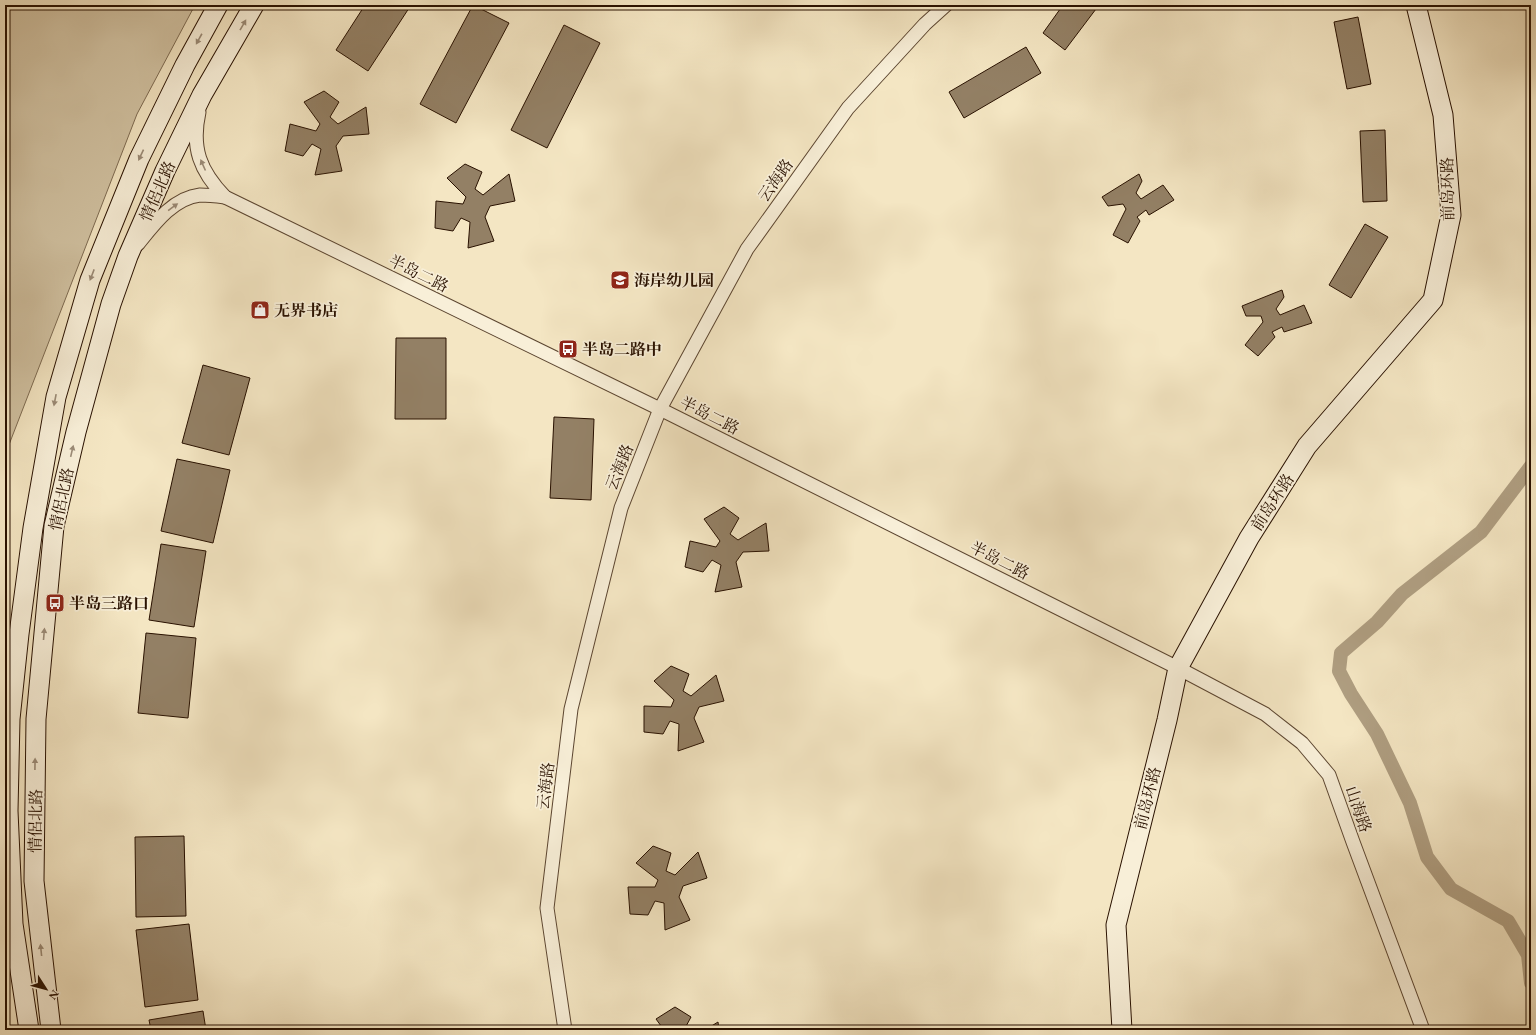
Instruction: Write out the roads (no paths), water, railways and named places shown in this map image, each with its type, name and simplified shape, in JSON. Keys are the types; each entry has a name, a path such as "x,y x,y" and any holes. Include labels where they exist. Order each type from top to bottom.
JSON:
{"main road":[{"name":"情侶北路","path":"29,1030 13,924 8,811 10,719 19,634 33,528 56,397 90,280 139,158 185,65 218,5"},
{"name":"情侶北路","path":"51,1030 34,881 36,719 54,526 76,432 109,311 128,256 165,171 202,95 254,5"},
{"name":"前岛环路","path":"1122,1030 1116,925 1167,720 1178,668 1249,538 1307,446 1433,300 1451,215 1443,115 1416,5"}],"street":[{"name":"云海路","path":"565,1030 548,908 571,708 621,508 660,409 752,242 848,108 925,24 946,5"},
{"path":"202,95 196,123 195,144 202,164 211,182 225,197"},
{"path":"128,256 156,222 171,208 183,200 200,195 225,197"},
{"name":"半岛二路","path":"225,197 660,409 1178,668"},
{"name":"山海路","path":"1178,668 1265,714 1302,743 1329,775 1423,1030"}],"waterway":[{"path":"1531,466 1481,532 1402,594 1377,622 1341,653 1339,671 1351,694 1377,734 1410,803 1427,857 1451,889 1508,921 1528,955 1531,983"}],"place":[{"name":"海岸幼儿园","path":"620,280"},
{"name":"无界书店","path":"260,310"},
{"name":"半岛二路中","path":"568,349"},
{"name":"半岛三路口","path":"55,603"}]}
